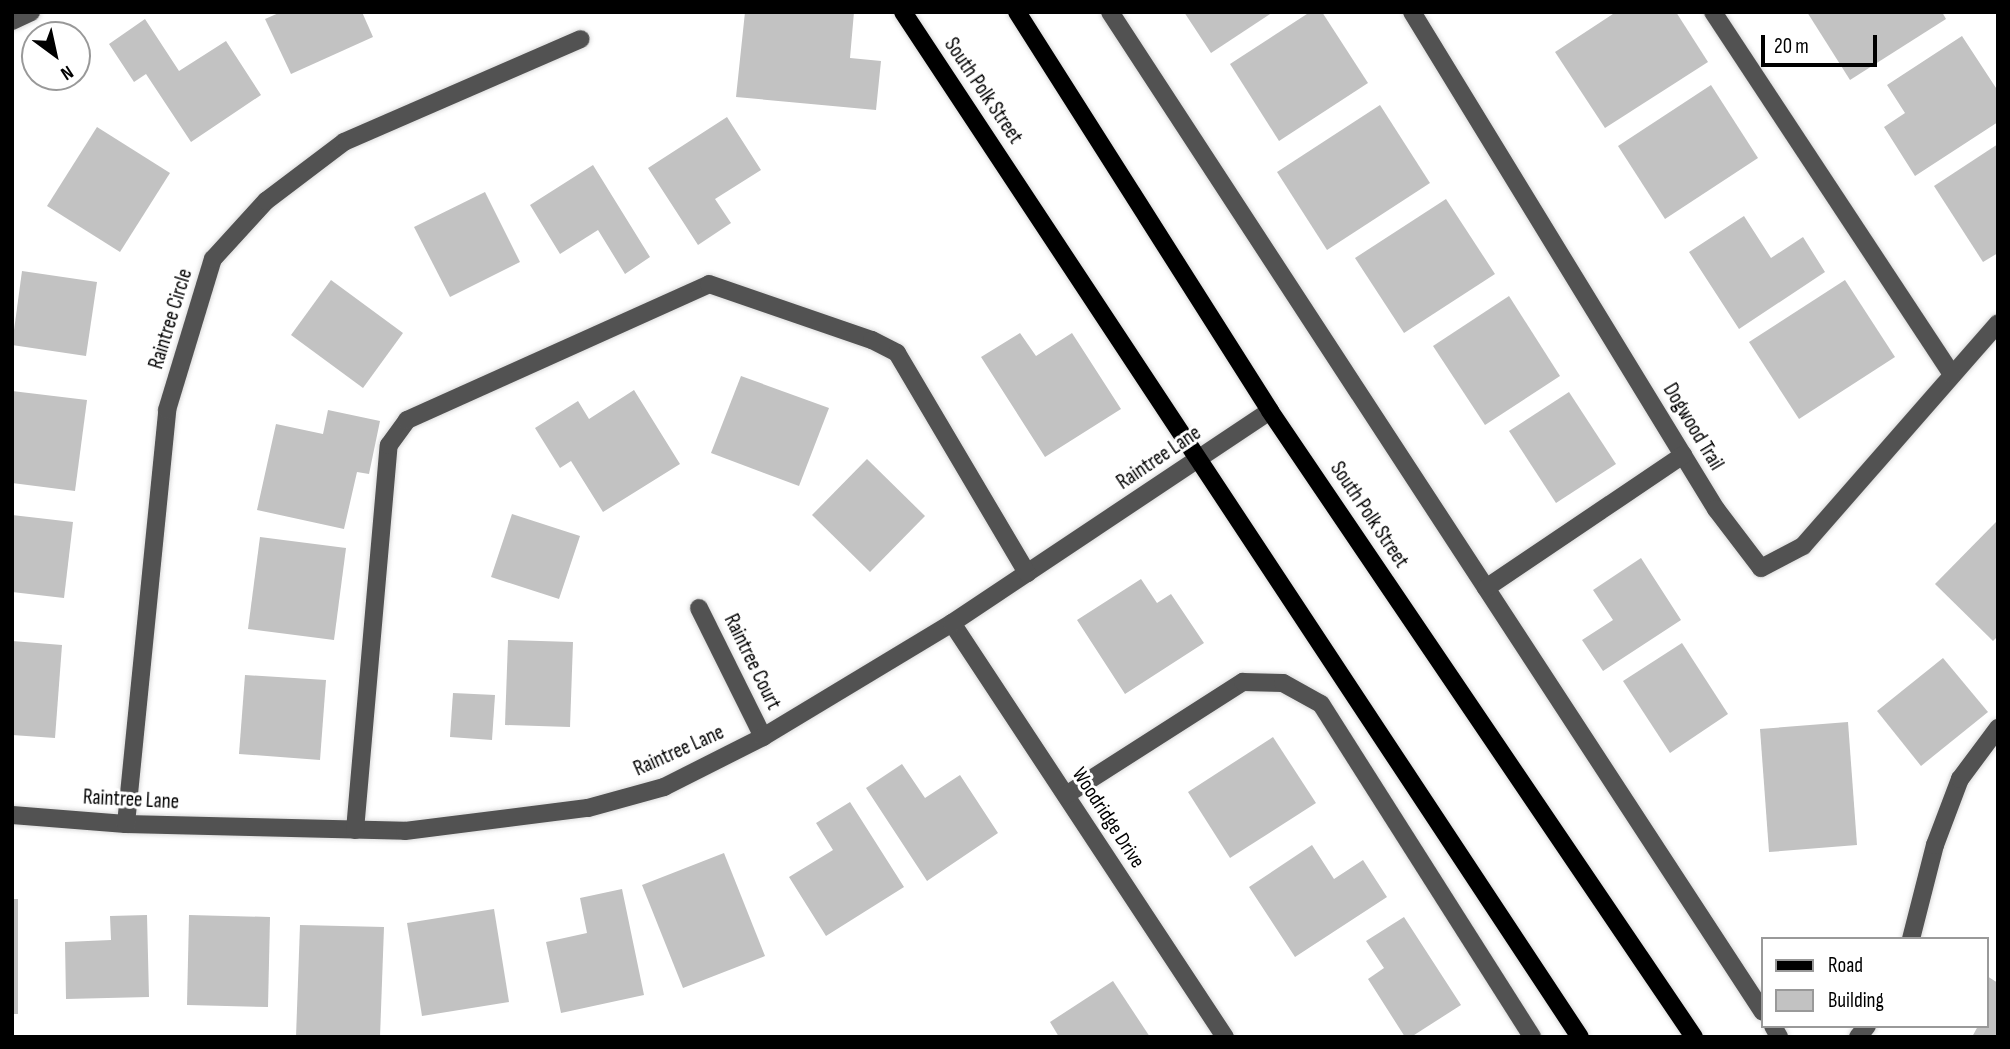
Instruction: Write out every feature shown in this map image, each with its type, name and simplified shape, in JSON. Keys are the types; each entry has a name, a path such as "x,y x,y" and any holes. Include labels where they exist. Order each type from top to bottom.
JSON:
{"main road":[{"name":"South Polk Street","path":"903,12 1580,1037"},
{"name":"South Polk Street","path":"1017,12 1270,411 1694,1037"}],"street":[{"path":"12,21 31,12"},
{"path":"1110,12 1762,1010"},
{"name":"Dogwood Trail","path":"1412,12 1683,455 1761,568 1803,546 1998,323"},
{"path":"1713,12 1952,374"},
{"name":"Raintree Circle","path":"126,824 167,410 213,259 266,201 344,142 581,39"},
{"path":"355,830 389,445 407,420 709,284 872,340 897,353 1027,573"},
{"name":"Raintree Lane","path":"12,814 126,824 404,831 588,808 664,787 763,737 952,624 1270,411"},
{"path":"1486,588 1683,455"},
{"name":"Raintree Court","path":"699,608 763,737"},
{"name":"Woodridge Drive","path":"952,624 1225,1037"},
{"path":"1066,795 1243,682 1283,683 1321,704 1532,1037"},
{"path":"1912,937 1935,845 1960,779 1998,728"}],"building":[{"path":"281,12 362,12 373,37 291,74 265,19"},
{"path":"745,12 854,12 850,58 881,61 876,110 736,97"},
{"path":"1184,12 1273,12 1211,53"},
{"path":"1310,12 1322,12 1368,83 1279,141 1230,64"},
{"path":"1616,12 1676,12 1708,62 1605,128 1555,52"},
{"path":"1807,12 1942,12 1946,19 1850,80"},
{"path":"145,19 179,71 226,41 261,95 191,142 146,74 134,82 109,44"},
{"path":"1962,36 1998,91 1998,122 1915,176 1884,127 1905,113 1887,85"},
{"path":"1711,85 1758,158 1665,219 1618,146"},
{"path":"1380,105 1430,183 1327,250 1277,172"},
{"path":"727,117 761,170 715,199 731,223 698,245 648,168"},
{"path":"97,127 170,173 120,252 47,206"},
{"path":"1998,144 1998,253 1983,262 1934,186"},
{"path":"593,165 650,257 625,274 598,230 560,254 530,205"},
{"path":"485,192 520,262 450,297 414,227"},
{"path":"1446,199 1495,274 1404,333 1355,258"},
{"path":"1744,216 1771,258 1803,237 1825,272 1739,329 1689,252"},
{"path":"22,271 97,282 86,356 12,345"},
{"path":"331,280 403,333 363,388 291,335"},
{"path":"1845,280 1895,357 1799,419 1749,342"},
{"path":"1509,296 1560,376 1485,425 1433,346"},
{"path":"1020,333 1036,356 1072,333 1121,409 1045,457 981,357"},
{"path":"741,376 829,408 799,486 711,453"},
{"path":"634,390 680,464 603,512 571,461 560,468 535,428 578,401 589,419"},
{"path":"12,391 87,400 75,491 12,483"},
{"path":"1569,392 1616,464 1556,503 1509,431"},
{"path":"328,410 380,421 369,474 357,472 344,529 257,510 276,424 323,434"},
{"path":"867,459 925,516 870,572 812,515"},
{"path":"512,514 580,536 559,599 491,577"},
{"path":"12,515 73,522 64,598 12,592"},
{"path":"1996,522 1998,636 1993,641 1935,584"},
{"path":"260,537 346,548 334,640 248,629"},
{"path":"1641,558 1681,620 1603,671 1582,640 1613,620 1593,590"},
{"path":"1141,579 1157,603 1171,594 1204,643 1125,694 1077,620"},
{"path":"508,640 573,642 570,727 505,725"},
{"path":"12,641 62,645 55,738 12,735"},
{"path":"1682,643 1728,714 1670,753 1623,681"},
{"path":"1943,658 1988,712 1921,766 1877,711"},
{"path":"245,675 326,680 320,760 239,754"},
{"path":"453,693 495,695 492,740 450,737"},
{"path":"1848,722 1857,845 1769,852 1760,729"},
{"path":"1273,737 1316,803 1230,858 1188,792"},
{"path":"902,764 925,798 960,775 998,833 927,881 866,788"},
{"path":"850,802 904,887 826,936 789,877 833,850 816,823"},
{"path":"1312,845 1334,879 1363,860 1387,897 1295,957 1249,887"},
{"path":"724,853 765,956 683,988 642,885"},
{"path":"622,889 644,995 561,1013 546,942 587,933 580,898"},
{"path":"12,899 18,899 18,1014 12,1014"},
{"path":"494,909 509,1002 422,1016 407,923"},
{"path":"147,915 149,997 66,999 65,942 111,940 110,916"},
{"path":"189,915 270,917 268,1007 187,1005"},
{"path":"1404,917 1461,1005 1411,1037 1405,1037 1368,979 1384,968 1366,941"},
{"path":"300,925 384,927 380,1037 296,1037"},
{"path":"1989,977 1998,983 1998,1037 1972,1037 1977,1028 1989,1028"},
{"path":"1113,981 1150,1037 1059,1037 1050,1022"}]}
